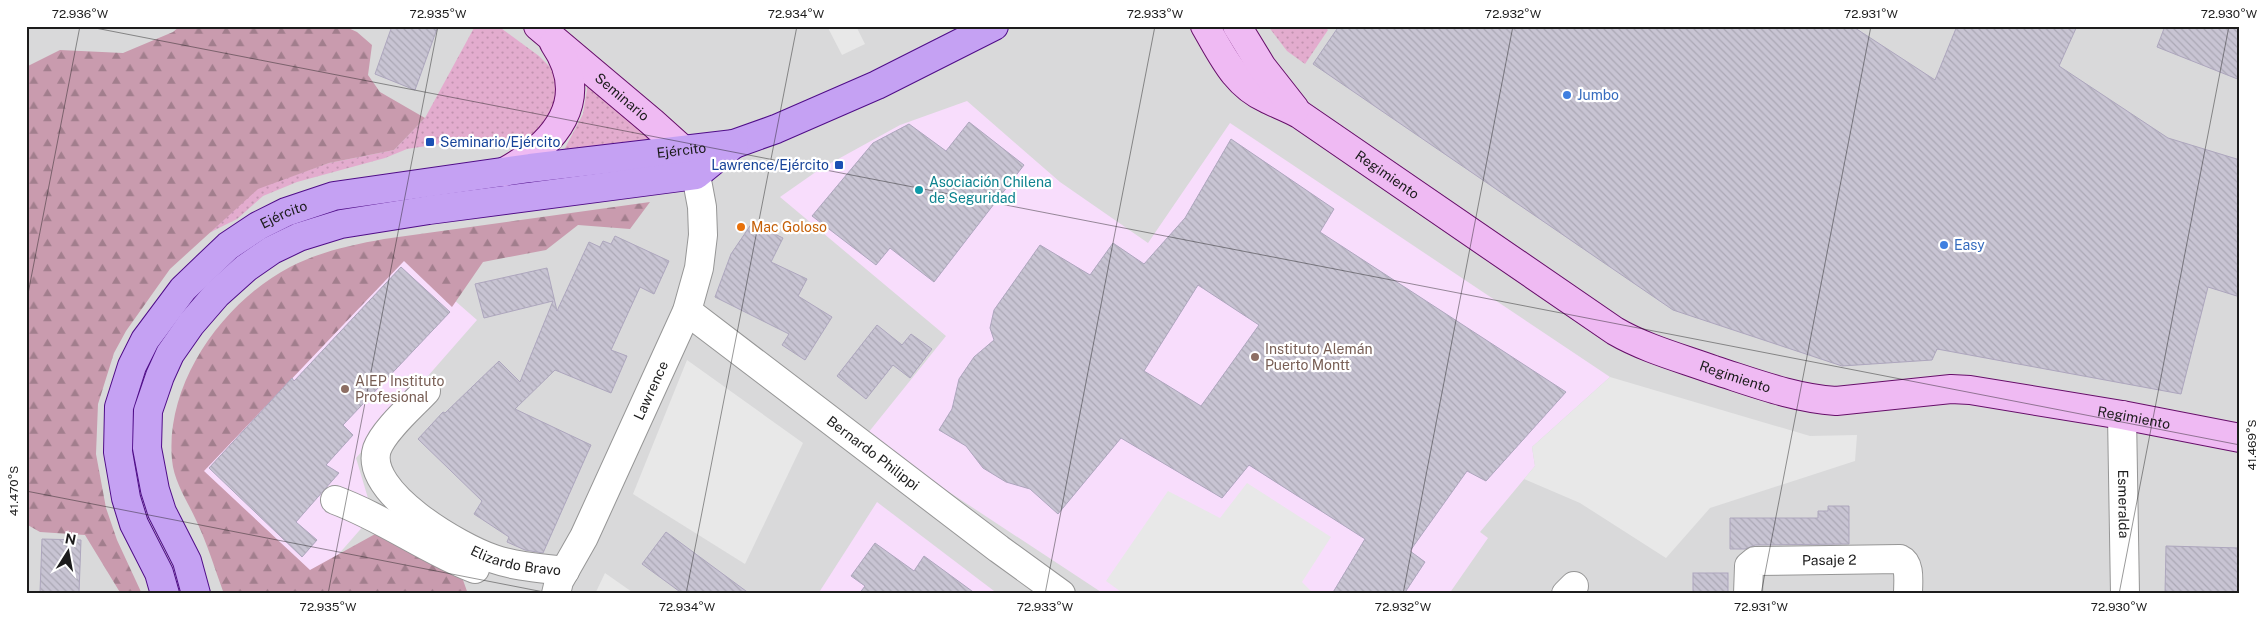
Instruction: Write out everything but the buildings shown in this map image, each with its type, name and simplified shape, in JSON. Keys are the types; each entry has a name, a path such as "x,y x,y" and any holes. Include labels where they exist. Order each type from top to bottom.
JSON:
{"main road":[{"name":"Ejército","path":"165,594 159,573 134,524 126,498 118,452 119,407 132,366 145,340 168,307 196,274 228,246 258,226 286,212 334,196 504,172 734,144 776,129 876,85 994,26"},
{"name":"Regimiento","path":"1205,26 1229,69 1246,87 1266,99 1299,114 1615,331 1649,348 1780,392 1817,400 1836,401 1951,389 1970,390 2122,414 2240,438"},
{"name":"Regimiento","path":"1237,26 1262,67 1299,114"},
{"name":"Seminario","path":"544,28 682,149 696,175"},
{"path":"504,172 545,144 558,128 569,103 569,73 558,49 544,28"},
{"name":"Ejército","path":"198,592 187,561 162,512 155,490 147,448 148,411 170,354 186,331 217,294 246,268 272,250 299,237 341,224 445,208 696,175 734,144"}],"street":[{"name":"Lawrence","path":"560,583 584,537 687,311 699,268 703,234 702,207 696,175"},
{"name":"Bernardo Philippi","path":"687,311 999,549 1061,594"},
{"name":"Elizardo Bravo","path":"426,391 390,430 378,449 376,465 385,484 392,493 425,521 480,554 518,566 560,583"},
{"name":"Esmeralda","path":"2122,414 2125,594"},
{"name":"Elizardo Bravo","path":"335,500 361,509 434,550 488,574 527,578 550,576 560,583"},
{"name":"Pasaje 2","path":"1748,594 1749,566 1755,561 1900,558 1905,561 1907,566 1908,594"}],"shaded area":[{"path":"26,26 2240,26 2240,594 26,594"},
{"path":"475,26 498,26 539,56 550,67 555,77 557,91 550,116 525,144 513,147 490,145 475,141 452,142 407,149 385,158 297,182 263,196 237,219 209,233 258,188 329,163 394,150 425,118"},
{"path":"827,26 856,26 865,44 842,55"},
{"path":"1268,26 1324,26 1328,30 1305,64 1287,51"},
{"path":"588,84 654,141 563,152 583,114"},
{"name":"Instituto Alemán Puerto Montt","path":"967,101 1060,182 1148,243 1230,123 1610,377 1532,447 1535,466 1480,532 1488,538 1449,594 1104,594 946,490 868,433 946,336 780,197 820,169 900,125"},
{"name":"AIEP Instituto Profesional","path":"398,251 477,320 356,458 373,515 315,581 197,473"},
{"path":"687,360 803,443 745,564 633,494"},
{"path":"1610,377 1810,436 1857,435 1855,461 1710,508 1666,558 1580,503 1524,479 1535,466 1532,447"},
{"path":"1247,483 1331,537 1302,582 1314,594 1124,594 1106,581 1168,491 1220,518"},
{"path":"877,502 998,594 818,594"},
{"path":"605,573 635,594 595,594"}],"green space":[{"path":"180,26 344,26 357,32 372,45 368,75 380,92 425,118 394,150 329,163 258,189 170,269 126,331 114,353 98,404 96,454 106,508 117,540 142,594 121,594 85,535 40,532 26,524 26,67 60,50 123,53 173,32"},
{"path":"650,202 630,229 578,225 546,250 483,262 452,307 404,261 204,471 310,570 377,533 463,580 468,594 224,594 204,538 175,476 172,460 172,431 178,402 189,374 203,348 221,323 242,301 265,282 290,267 312,257 347,247 384,239"}],"place":[{"name":"Jumbo","path":"1567,95"},
{"name":"Seminario/Ejército","path":"430,142"},
{"name":"Lawrence/Ejército","path":"839,165"},
{"name":"Asociación Chilena de Seguridad","path":"919,190"},
{"name":"Mac Goloso","path":"741,227"},
{"name":"Easy","path":"1944,245"},
{"name":"Instituto Alemán Puerto Montt","path":"1255,357"},
{"name":"AIEP Instituto Profesional","path":"345,389"}]}
